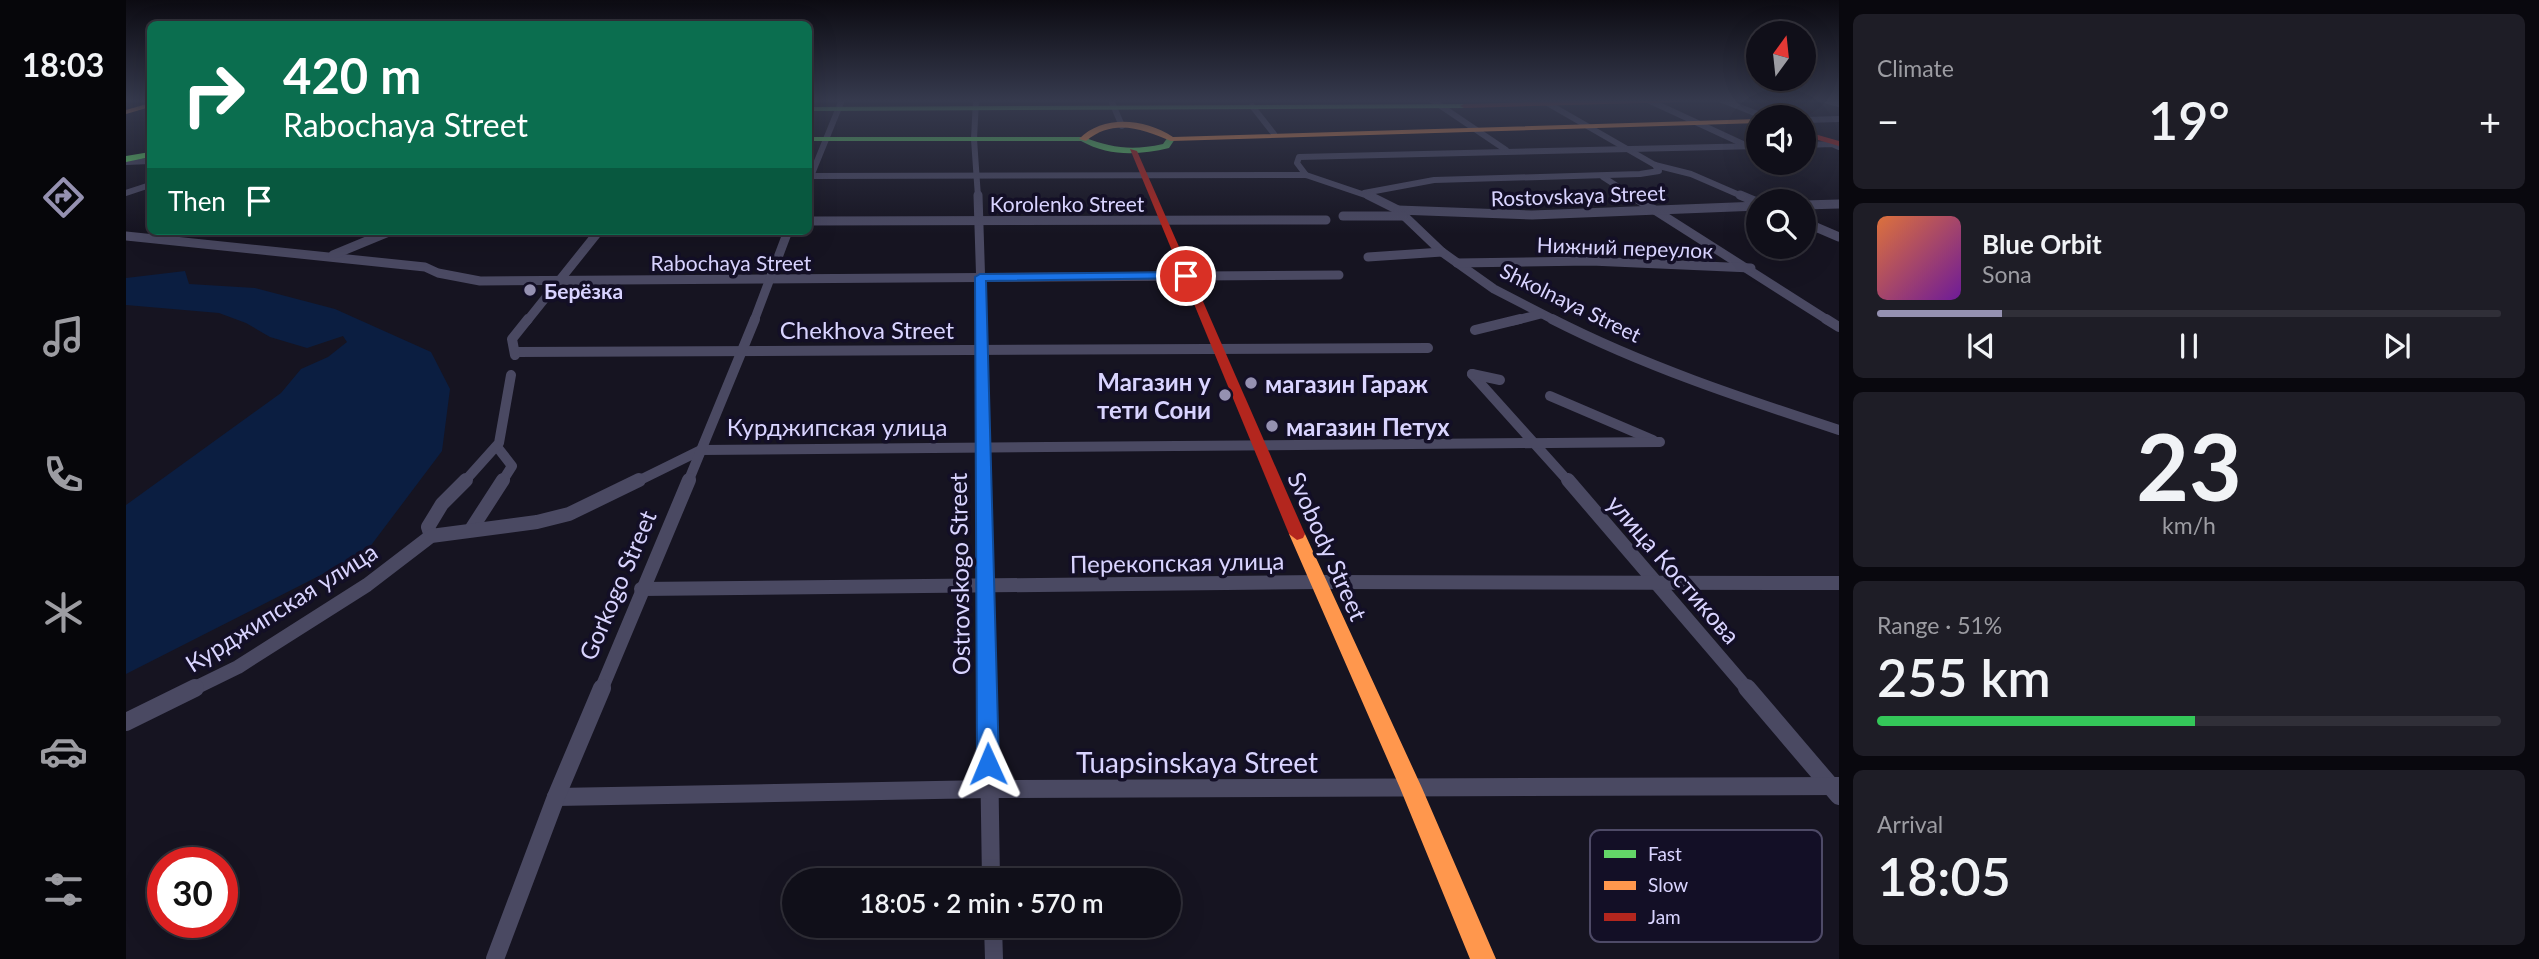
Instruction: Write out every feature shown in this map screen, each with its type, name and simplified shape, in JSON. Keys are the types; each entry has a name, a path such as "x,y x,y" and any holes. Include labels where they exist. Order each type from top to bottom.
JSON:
{"main road":[{"path":"1095,145 1132,151 1167,145"},
{"name":"Svobody Street","path":"1132,151 1258,446 1411,788 1482,959"}],"street":[{"path":"812,172 824,145"},
{"name":"Ostrovskogo Street","path":"974,145 980,221 991,868"},
{"path":"1498,145 1506,150"},
{"path":"1619,145 1655,165 1691,174 1746,198"},
{"path":"1816,145 1837,145"},
{"path":"1306,175 1297,163 1298,157 1746,146"},
{"path":"1364,193 1434,180 1602,176 1659,171 1655,165"},
{"name":"Shkolnaya Street","path":"812,178 1306,175 1364,193 1401,213 1442,252 1493,289 1541,314 1704,386 1839,430"},
{"path":"1602,176 1751,268 1839,327"},
{"path":"126,193 147,186"},
{"path":"1816,205 1839,204"},
{"name":"Rostovskaya Street","path":"1401,213 1482,215 1657,211 1746,205"},
{"path":"1343,216 1401,213"},
{"name":"Korolenko Street","path":"812,221 1326,220"},
{"path":"1816,227 1839,237"},
{"path":"127,236 147,229"},
{"path":"329,256 381,235"},
{"path":"558,281 596,235"},
{"name":"Gorkogo Street","path":"495,959 556,797 743,351 786,235"},
{"name":"Rabochaya Street","path":"127,236 425,267 438,274 480,281 1339,275"},
{"path":"1368,257 1442,252"},
{"name":"Нижний переулок","path":"1457,263 1591,261 1751,268"},
{"name":"Chekhova Street","path":"558,281 512,339 515,354 1428,348"},
{"path":"1475,330 1541,314"},
{"name":"улица Костикова","path":"1500,380 1472,374 1536,443 1836,789"},
{"path":"431,536 428,527 435,510 463,479 498,448 511,375"},
{"path":"1550,396 1660,442"},
{"name":"Курджипская улица","path":"126,722 238,667 368,585 431,536 472,528 537,522 569,514 701,450 1660,442"},
{"path":"472,528 512,466 498,448"},
{"name":"Перекопская улица","path":"641,589 1321,582 1839,583"},
{"name":"Tuapsinskaya Street","path":"556,797 988,789 1836,789"},
{"path":"993,938 994,959"}],"water":[{"path":"185,271 189,284 255,288 335,309 431,352 450,389 442,451 366,552 126,674 126,505 281,393 301,369 328,357 347,342 343,336 307,348 270,337 246,323 219,313 126,305 126,278"}],"traffic: fast":[{"path":"1095,145 1123,151 1145,150 1167,145"},
{"path":"126,159 147,156"}],"traffic: slow":[{"path":"1297,534 1411,788 1483,959"}],"traffic: jam":[{"path":"1133,151 1297,534"}],"place":[{"name":"Берёзка","path":"530,290"},
{"name":"магазин Гараж","path":"1251,383"},
{"name":"Магазин у тети Сони","path":"1225,395"},
{"name":"магазин Петух","path":"1272,426"}],"route":[{"path":"988,764 980,277 1186,276"}]}
